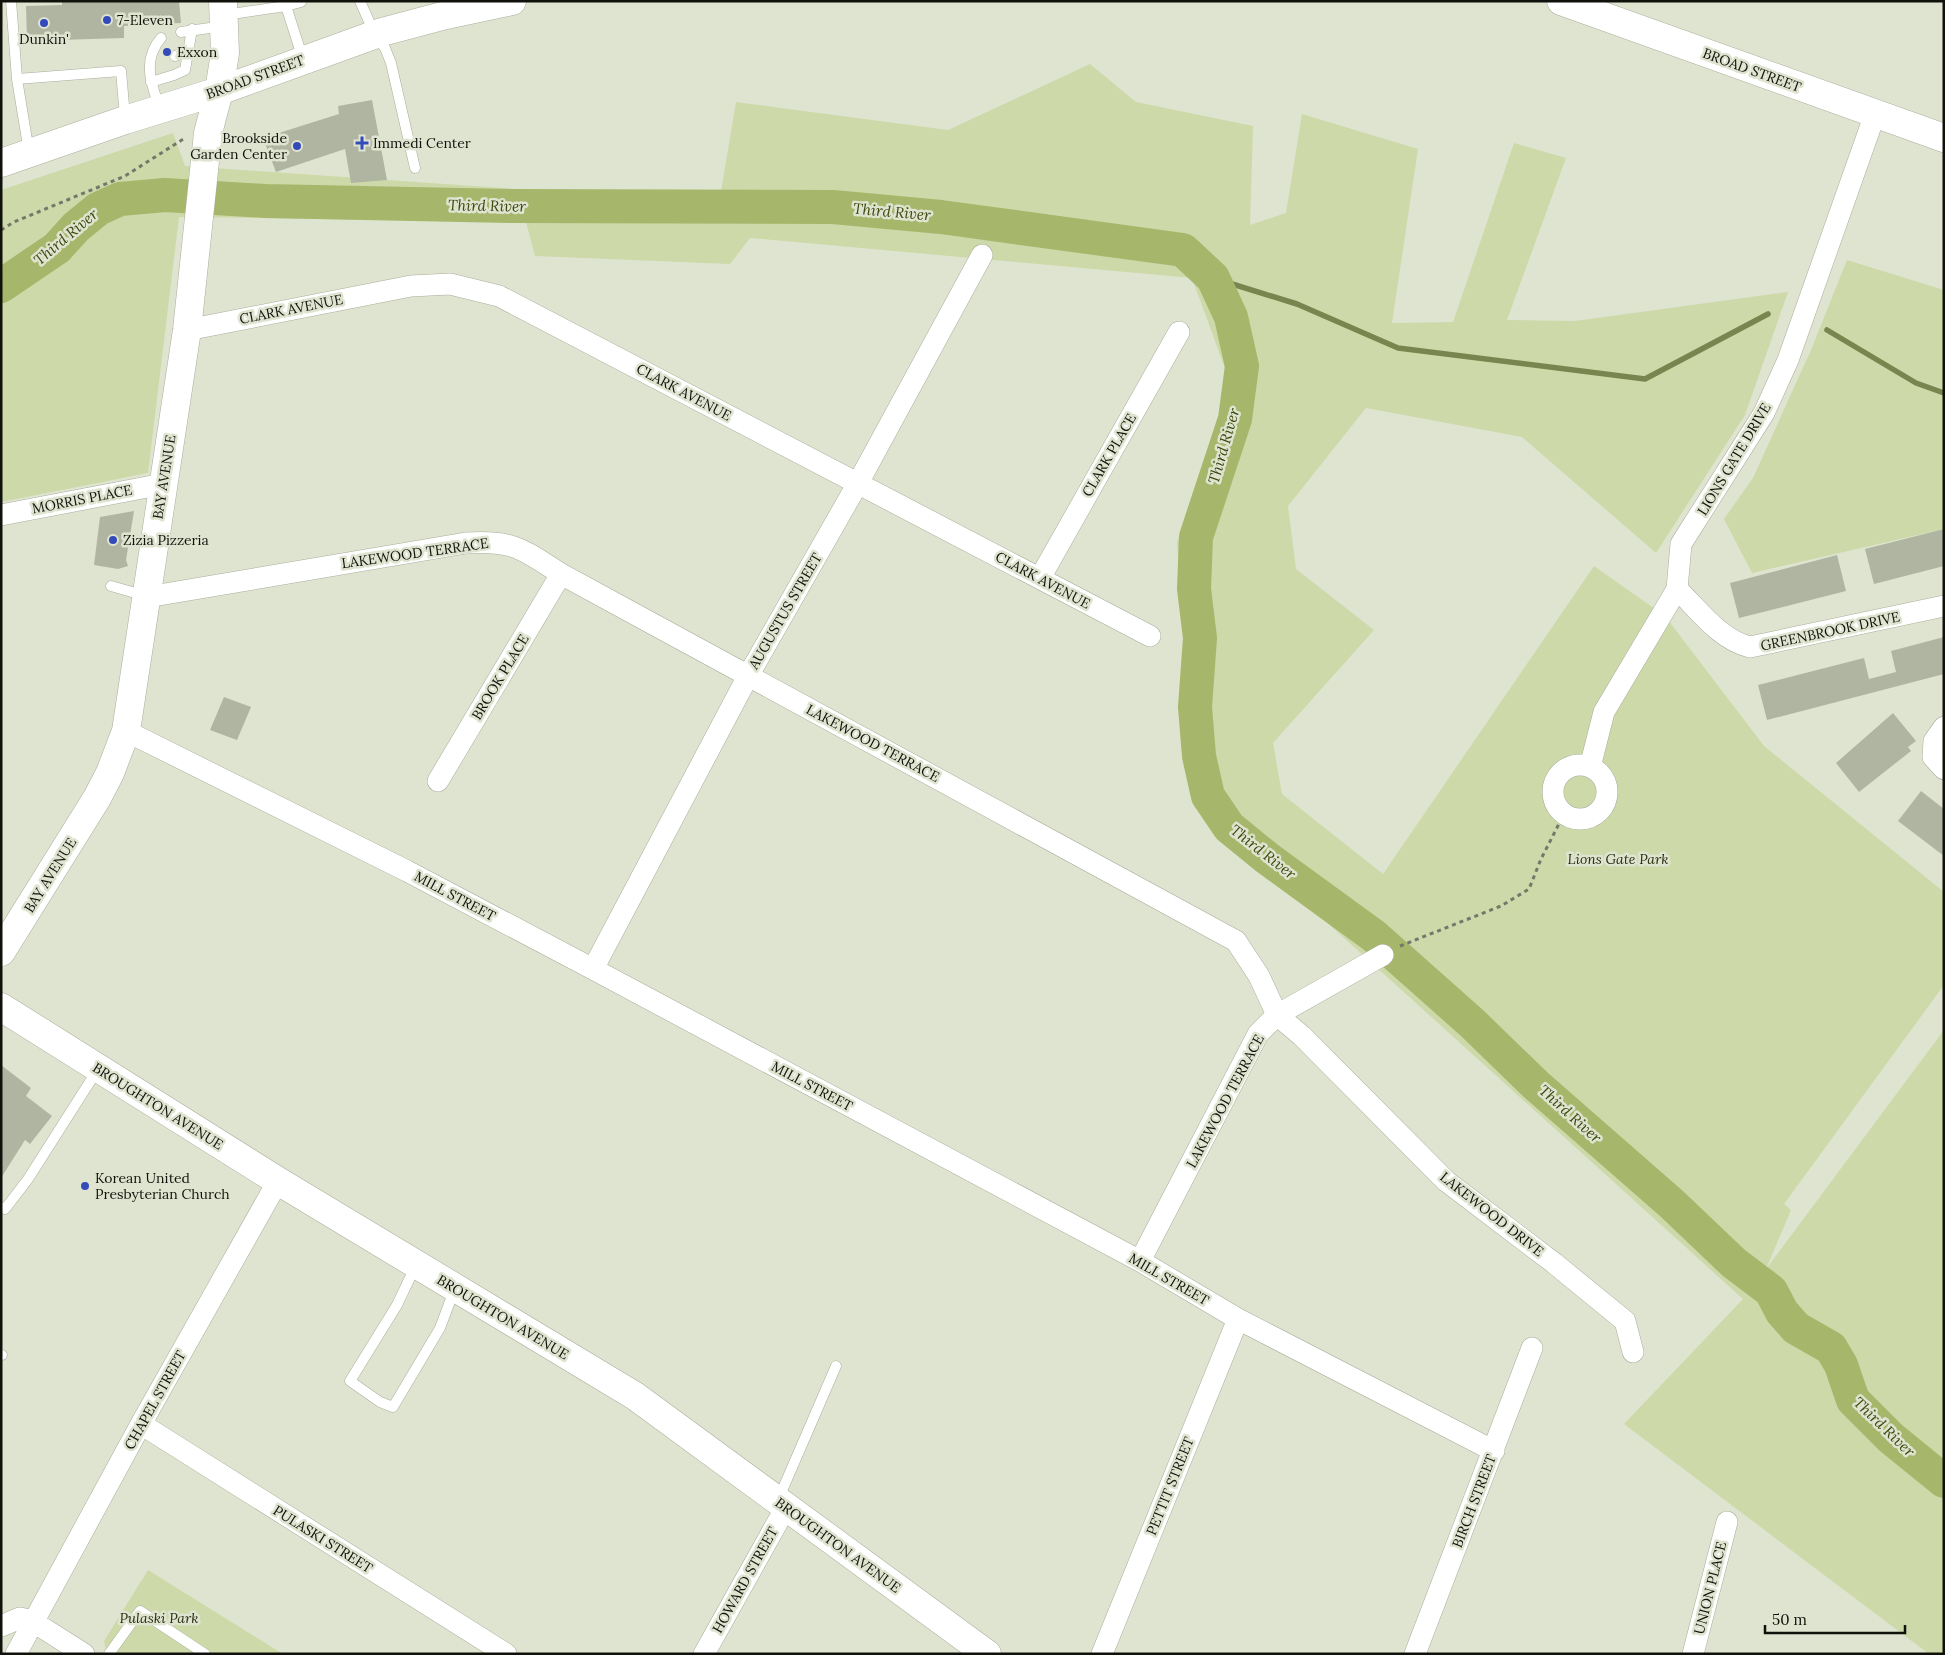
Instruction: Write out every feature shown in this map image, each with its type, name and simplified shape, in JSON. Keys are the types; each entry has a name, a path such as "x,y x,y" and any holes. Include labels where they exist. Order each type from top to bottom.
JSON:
{"street":[{"name":"BROAD STREET","path":"1,163 125,120 219,91 375,35 446,15 512,1"},
{"name":"BROAD STREET","path":"1561,1 1944,138"},
{"name":"BAY AVENUE","path":"1,952 97,798 110,773 126,731 187,330 205,178 208,132 219,91 225,52 224,14"},
{"name":"LIONS GATE DRIVE","path":"1590,767 1604,712 1677,589 1681,544 1764,413 1788,360 1875,114"},
{"name":"AUGUSTUS STREET","path":"593,969 748,676 858,483 982,255"},
{"name":"CLARK AVENUE","path":"187,330 411,286 450,284 499,296 1150,636"},
{"name":"CLARK PLACE","path":"1040,578 1179,332"},
{"name":"MORRIS PLACE","path":"1,515 163,484"},
{"name":"LAKEWOOD TERRACE","path":"147,596 466,543 488,542 521,548 561,574 1212,926 1236,941 1256,970 1276,1016 1258,1034 1140,1261"},
{"name":"BROOK PLACE","path":"438,781 561,574"},
{"name":"GREENBROOK DRIVE","path":"1677,589 1721,633 1736,644 1750,647 1944,606"},
{"path":"1944,727 1934,741 1933,757 1944,769"},
{"name":"MILL STREET","path":"126,731 407,871 1140,1261 1238,1319 1494,1451"},
{"path":"1573,765 1590,767 1604,779 1607,787 1604,805 1590,817 1573,818 1564,814 1554,800 1554,783 1565,769 1573,765"},
{"path":"1276,1016 1391,951"},
{"name":"BROUGHTON AVENUE","path":"1,1008 278,1181 635,1396 987,1654"},
{"name":"LAKEWOOD DRIVE","path":"1276,1016 1302,1036 1446,1181 1554,1263 1625,1321 1634,1352"},
{"name":"CHAPEL STREET","path":"16,1654 32,1621 141,1424 278,1181"},
{"name":"PETTIT STREET","path":"1102,1654 1238,1319"},
{"name":"BIRCH STREET","path":"1415,1654 1532,1348"},
{"name":"PULASKI STREET","path":"141,1424 506,1654"},
{"name":"HOWARD STREET","path":"704,1654 782,1504"},
{"name":"UNION PLACE","path":"1693,1654 1727,1522"},
{"path":"1,1626 20,1618 32,1621 84,1654"}],"lane":[{"path":"11,1 17,79 29,153"},
{"path":"360,1 375,35 385,48 392,63 415,168"},
{"path":"181,32 224,14 286,6 301,2"},
{"path":"286,6 303,60"},
{"path":"151,82 174,76 185,70 192,29"},
{"path":"160,109 151,82 154,47 162,38"},
{"path":"175,56 189,51"},
{"path":"17,79 121,71 125,120"},
{"path":"111,586 147,596"},
{"path":"1,1207 5,1209 28,1179 99,1068"},
{"path":"416,1264 397,1305 350,1381 380,1402 393,1407 440,1328 455,1288"},
{"path":"782,1504 836,1366"},
{"path":"111,1651 140,1611 205,1654"}],"path":[{"path":"1,230 14,222 125,176 185,138"},
{"path":"1391,951 1502,906 1529,889 1540,859 1564,814"}],"green space":[{"name":"Lions Gate Park","path":"1090,64 1136,102 1253,126 1250,225 1286,213 1302,114 1418,149 1392,323 1453,322 1514,143 1566,158 1507,320 1575,321 1788,292 1745,415 1656,553 1522,437 1366,408 1288,506 1296,569 1374,630 1273,743 1282,794 1383,874 1594,566 1665,616 1764,746 1944,892 1944,985 1784,1204 1791,1210 1766,1269 1944,1030 1944,1654 1929,1654 1624,1424 1743,1299 1196,804 1177,543 1231,385 1192,278 750,238 730,264 535,256 526,222 179,217 148,473 1,502 1,190 173,133 185,166 719,203 736,102 948,130"},
{"path":"1847,260 1944,290 1944,529 1752,573 1724,519 1753,478 1811,350"},
{"name":"Pulaski Park","path":"148,1570 283,1654 107,1654 104,1641"}],"building":[{"path":"62,1 179,1 181,23 124,26 124,38 27,41 26,6 62,5"},
{"path":"372,100 387,180 351,183 345,149 276,172 263,138 339,114 338,106"},
{"name":"Zizia Pizzeria","path":"134,511 126,560 128,566 118,569 94,565 100,517"},
{"path":"1944,529 1944,566 1874,584 1865,549"},
{"path":"1837,555 1846,591 1739,618 1730,583"},
{"path":"1944,637 1944,674 1767,720 1758,685 1864,658 1869,679 1896,672 1891,651"},
{"path":"224,697 251,707 237,740 210,730"},
{"path":"1893,713 1916,741 1908,747 1911,751 1859,792 1836,763"},
{"path":"1921,791 1944,809 1944,856 1898,821"},
{"path":"1,1065 31,1088 26,1096 52,1116 30,1144 25,1140 1,1178"}],"waterway":[{"name":"Third River","path":"1,286 57,248 76,227 98,209 120,199 165,195 266,201 513,206 833,207 941,217 1183,250 1213,278 1231,317 1242,366 1235,419 1196,537 1194,589 1200,638 1195,707 1199,756 1208,796 1229,827 1267,858 1374,936 1472,1023 1536,1085 1672,1204 1734,1263 1771,1291 1782,1312 1796,1328 1831,1348 1841,1365 1853,1400 1891,1438 1944,1481"},
{"path":"1213,278 1297,304 1398,348 1645,379 1768,314"},
{"path":"1827,330 1916,383 1944,393"}],"place":[{"name":"7-Eleven","path":"107,20"},
{"name":"Dunkin'","path":"44,23"},
{"name":"Exxon","path":"167,52"},
{"name":"Immedi Center","path":"362,143"},
{"name":"Brookside Garden Center","path":"297,146"},
{"name":"Zizia Pizzeria","path":"113,540"},
{"name":"Korean United Presbyterian Church","path":"85,1186"}]}
